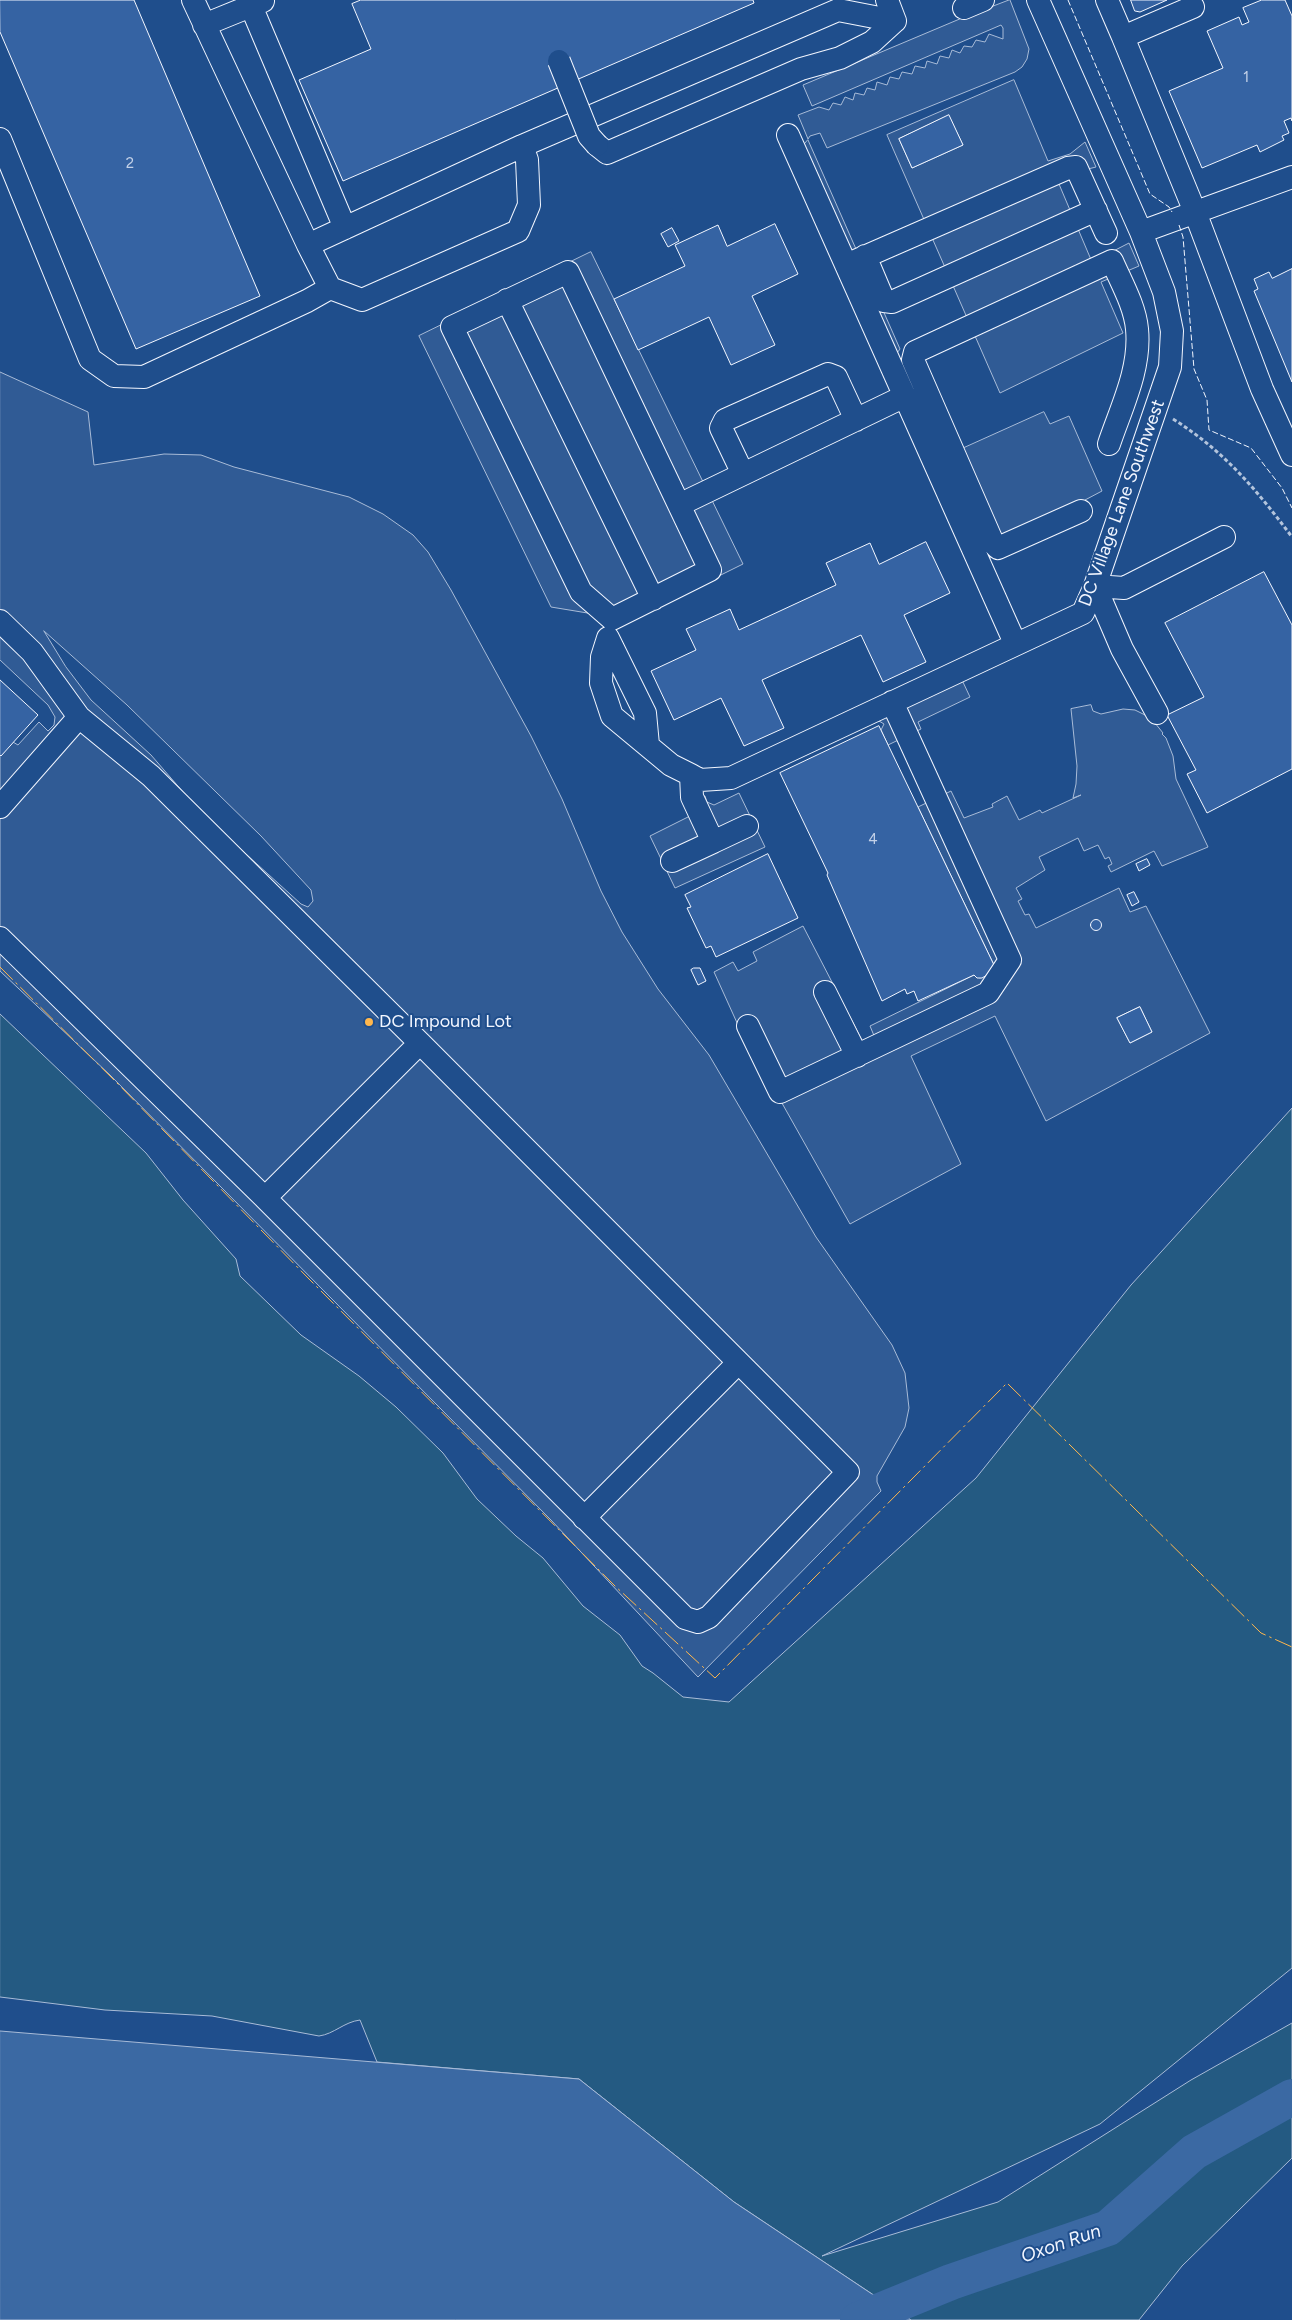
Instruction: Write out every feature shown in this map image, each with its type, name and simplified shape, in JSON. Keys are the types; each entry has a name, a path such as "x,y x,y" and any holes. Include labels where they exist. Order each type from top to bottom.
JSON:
{"street":[{"path":"193,0 330,288 362,300 518,231 529,205 527,160 522,146"},
{"path":"887,0 896,21"},
{"name":"DC Village Lane Southwest","path":"610,628 602,657 601,684 612,716 671,765 700,780 731,778 1015,643 1083,613 1095,586 1157,409 1170,367 1172,331 1164,292 1142,232 1038,0"},
{"path":"1107,0 1195,212 1262,389 1292,455"},
{"path":"204,25 258,3 345,228"},
{"path":"1123,37 1193,7"},
{"path":"308,245 522,146 838,10 896,21"},
{"path":"559,61 589,136 607,153 801,69 840,58 872,42 896,21"},
{"path":"788,135 855,260 1015,643"},
{"path":"0,139 90,359 114,376 144,377 307,301 330,288"},
{"path":"855,260 1068,168 1076,167 1106,233"},
{"path":"1142,232 1292,177"},
{"path":"855,260 884,301 892,302 1096,210"},
{"path":"1081,511 998,548 993,543 974,502 916,405 913,360 915,352 1112,261 1134,315 1137,330 1136,365 1109,444"},
{"path":"610,628 653,598 710,570 568,272 452,326 581,592 610,628 645,713 648,745"},
{"path":"507,300 653,598"},
{"path":"743,474 721,428 724,420 828,374 836,377 856,420"},
{"path":"679,504 856,420 916,405"},
{"path":"1158,713 1122,649 1095,586 1124,588 1224,537"},
{"path":"0,621 32,652 79,717 151,776 848,1472 709,1617 698,1622 685,1618 266,1198 0,938"},
{"path":"748,1026 780,1092 988,993 1010,960 892,702"},
{"path":"0,807 79,717"},
{"path":"691,775 692,797 713,842"},
{"path":"672,861 747,826"},
{"path":"825,992 857,1056"},
{"path":"266,1198 420,1043"},
{"path":"584,1518 738,1363"}],"path":[{"path":"1157,409 1218,451 1262,496 1292,537"}],"shaded area":[{"path":"1010,0 1029,49 1027,59 1022,67 1015,72 827,148 820,133 810,136 808,139 798,115 819,107 829,110 833,103 841,105 845,97 853,100 855,93 864,95 867,88 875,90 877,82 887,85 890,77 899,79 902,72 912,74 915,66 925,68 927,61 937,64 940,56 949,58 952,50 960,53 964,46 972,47 976,40 985,42 989,34 1003,39 1003,28 1001,25 812,106 803,85 962,18"},
{"path":"1014,80 1048,161 1070,154 1085,142 1096,167 1056,177 1092,262 1129,243 1139,266 1101,282 1123,333 1000,393 887,135","holes":["949,116 963,145 912,168 899,139"]},
{"path":"808,140 900,349 894,357 802,147"},
{"path":"591,252 743,564 630,620 551,607 419,336"},
{"name":"DC Impound Lot","path":"0,372 88,412 94,465 164,454 201,455 234,467 349,497 383,514 413,535 428,552 451,590 531,736 562,799 601,891 622,932 658,989 709,1055 816,1237 892,1345 905,1373 909,1408 905,1427 877,1476 877,1482 881,1491 698,1677 551,1520 110,1075 0,971 0,755 13,742 18,745 39,722 48,731 54,725 55,717 48,705 0,660","holes":["44,631 127,705 261,836 311,890 313,901 308,907 301,904 203,815 151,755 91,700 66,667"]},
{"path":"1044,412 1050,424 1069,416 1102,491 1085,500 1090,513 990,558 944,457"},
{"path":"962,680 970,697 918,722 921,729 888,745 881,730 884,724 879,721"},
{"path":"1091,705 1093,711 1101,714 1123,709 1135,710 1151,718 1166,738 1173,756 1176,779 1208,847 1162,866 1154,851 1111,872 1108,866 1112,864 1109,857 1105,859 1098,845 1084,851 1078,838 1039,857 1045,870 1016,888 1022,899 1018,901 1025,915 1029,914 1036,928 1119,888 1130,912 1146,906 1210,1033 1046,1121 995,1016 911,1056 961,1164 850,1224 738,1025 714,972 733,962 738,971 757,961 753,952 803,926 864,1044 875,1038 870,1026 974,975 980,978 992,972 994,965 918,807 951,791 964,818 993,807 992,804 1007,796 1019,820 1040,810 1042,813 1081,795 1073,798 1077,766 1071,709","holes":["1140,1007 1152,1032 1130,1043 1117,1018"]},
{"path":"683,792 705,796 707,802 714,805 739,793 765,847 675,888 650,836 690,816"},
{"path":"0,1014 146,1153 183,1200 236,1259 240,1276 301,1335 359,1376 396,1407 443,1453 477,1499 516,1536 543,1558 583,1606 620,1635 642,1666 683,1697 729,1702 976,1478 1131,1285 1292,1108 1292,1968 1100,2124 822,2256 998,2202 1191,2080 1292,2023 1292,2158 1182,2266 1139,2320 911,2320 734,2202 579,2079 377,2062 360,2020 319,2036 212,2016 105,2010 0,1997"},
{"path":"0,2031 579,2079 734,2202 911,2320 0,2320"}],"building":[{"path":"0,0 134,0 260,296 136,349 0,32"},
{"path":"361,0 753,0 754,3 343,181 299,80 371,49 352,4"},
{"path":"1131,0 1167,0 1140,12 1135,11"},
{"path":"1262,0 1285,0 1292,16 1292,121 1291,118 1284,121 1289,133 1282,136 1284,140 1260,152 1257,145 1202,168 1169,91 1223,68 1207,31 1239,17 1242,25 1249,22 1243,8"},
{"path":"949,115 963,145 912,168 899,139"},
{"path":"775,224 798,274 752,296 775,345 731,365 709,317 638,350 614,299 685,266 675,245 718,225 727,246"},
{"path":"672,228 679,241 668,247 661,234"},
{"path":"1292,269 1292,382 1254,291 1258,289 1254,279 1269,272 1272,278"},
{"path":"926,542 950,593 904,615 926,662 883,682 861,635 762,680 784,728 744,746 721,698 674,720 651,671 696,650 686,629 730,609 739,630 836,585 826,563 870,543 879,564"},
{"path":"1264,572 1292,625 1292,769 1207,813 1187,774 1196,770 1167,715 1204,697 1165,623"},
{"path":"0,680 38,715 1,756 0,755"},
{"path":"879,726 994,965 992,972 982,978 977,978 974,975 918,1001 914,991 907,994 905,989 882,1001 827,875 828,873 780,773"},
{"path":"768,854 798,918 716,957 711,946 706,948 687,908 691,907 685,895"},
{"path":"1147,859 1150,865 1139,871 1136,864"},
{"path":"1134,892 1139,902 1132,906 1127,895"},
{"path":"1096,919 1102,925 1096,931 1090,925"},
{"path":"700,968 706,981 698,985 691,970"},
{"path":"1140,1007 1152,1032 1130,1043 1117,1018"}],"waterway":[{"name":"Oxon Run","path":"858,2320 951,2282 1108,2228 1194,2152 1292,2097"}],"fence":[{"path":"1068,0 1150,194 1169,207 1172,212"},
{"path":"1179,225 1183,237 1194,369 1207,400 1209,430 1251,448 1282,488 1292,508"}],"power":[{"path":"0,967 615,1586 715,1678 1007,1383 1261,1633 1292,1647"}],"place":[{"name":"DC Impound Lot","path":"369,1022"}]}
